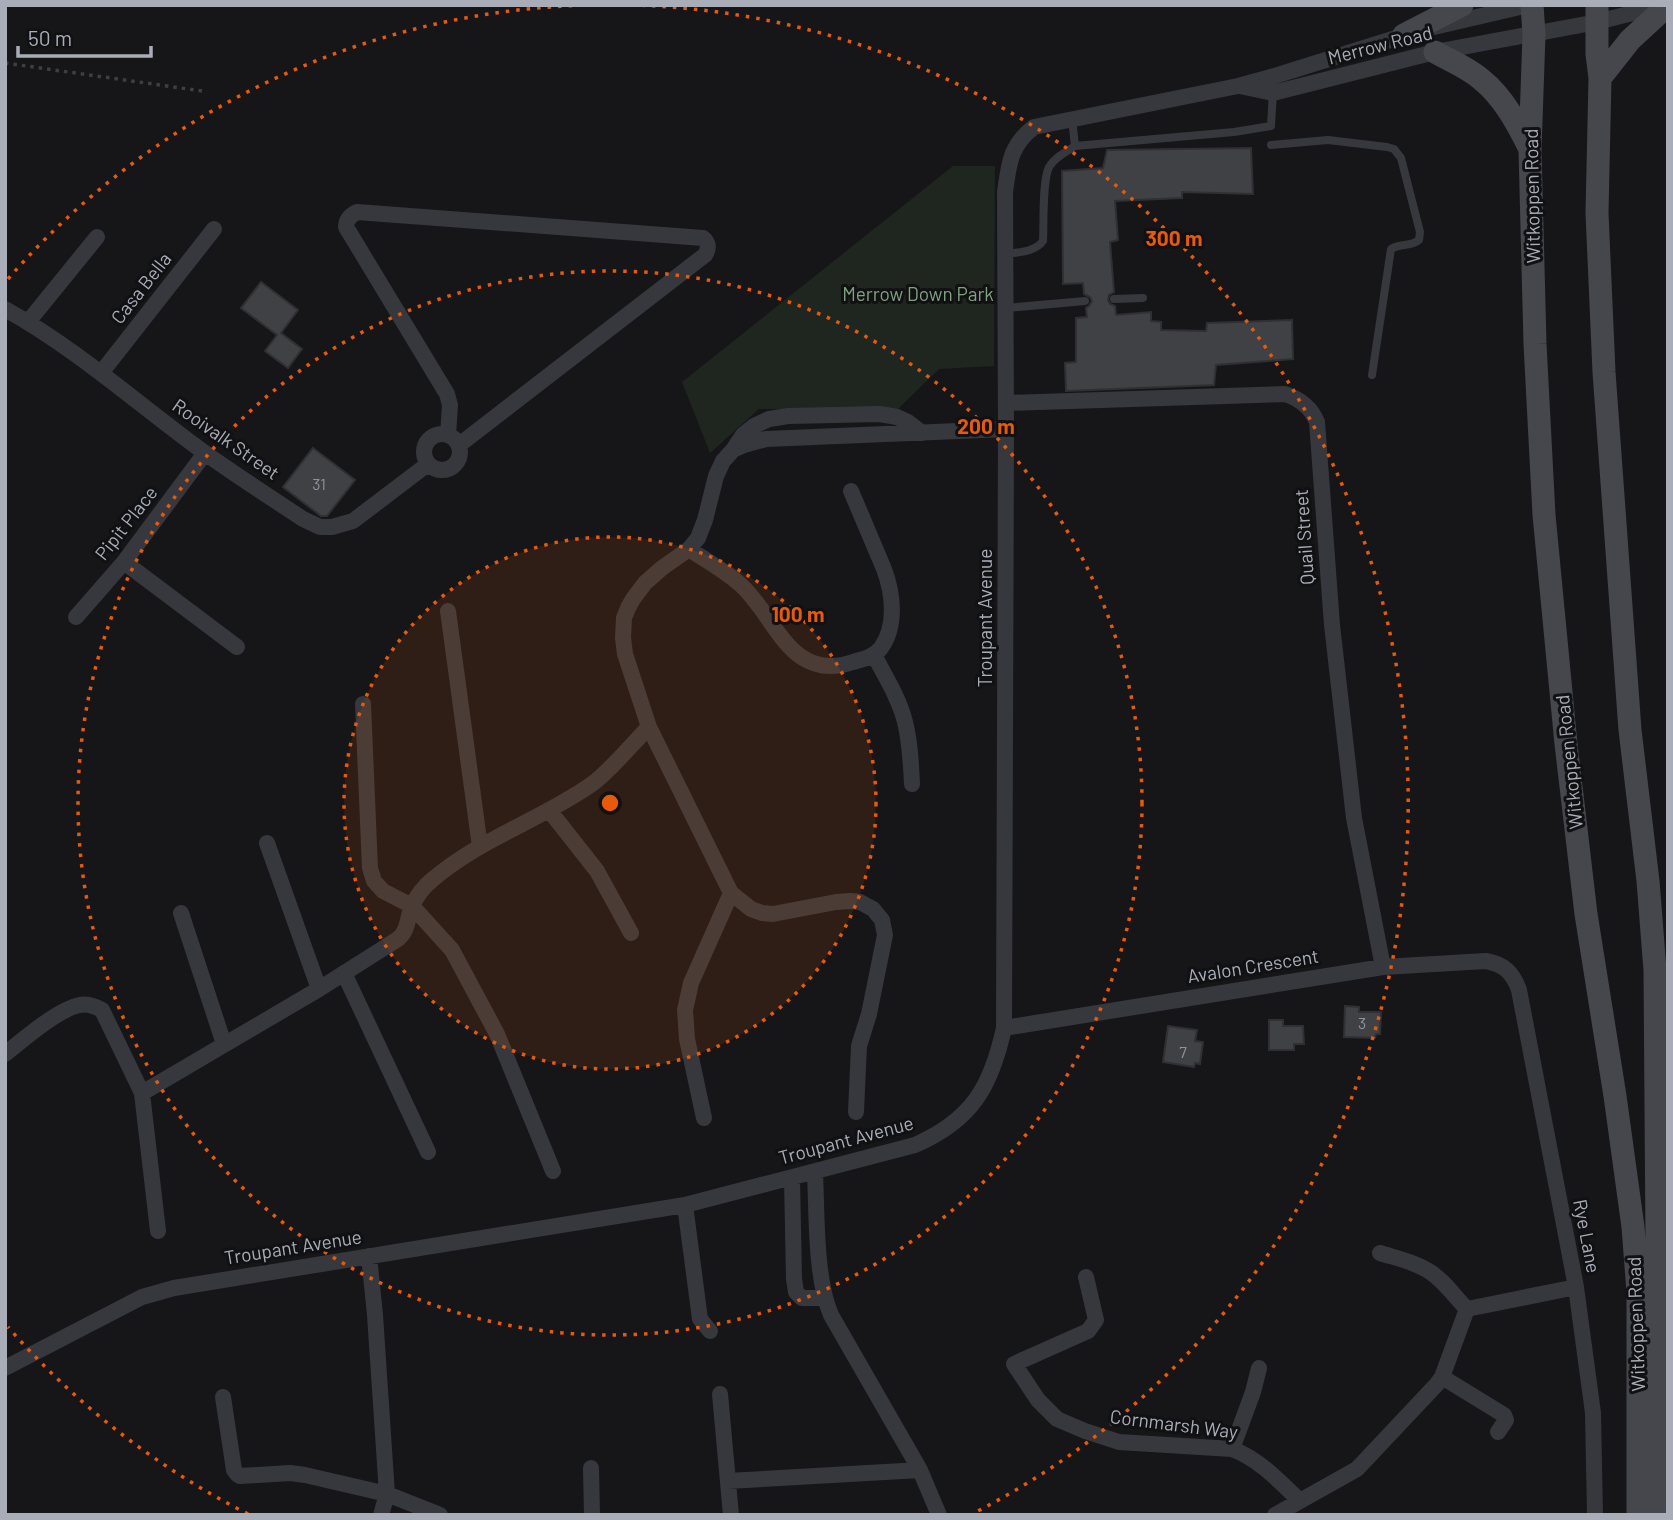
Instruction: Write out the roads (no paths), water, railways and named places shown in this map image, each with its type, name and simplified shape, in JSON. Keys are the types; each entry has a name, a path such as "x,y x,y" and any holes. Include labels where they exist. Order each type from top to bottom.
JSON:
{"main road":[{"path":"1404,35 1462,5"},
{"name":"Witkoppen Road","path":"1530,5 1534,34 1530,150 1535,344 1544,515 1564,730 1586,914 1633,1227 1638,1292 1638,1515"},
{"path":"1600,78 1630,40 1666,5"},
{"name":"Witkoppen Road","path":"1597,14 1600,78 1597,213 1604,372 1630,730 1648,881 1655,970 1659,1515"},
{"path":"1435,52 1472,72 1491,88 1518,125 1530,150"}],"street":[{"name":"Merrow Road","path":"1272,85 1404,35 1530,5"},
{"name":"Merrow Road","path":"1034,127 1238,86 1272,85 1534,34 1597,14 1666,5"},
{"name":"Troupant Avenue","path":"5,1368 142,1297 157,1292 685,1205 915,1145 947,1128 968,1111 980,1096 998,1058 1004,1028 1005,192 1013,150 1025,133 1034,127"},
{"path":"453,440 439,435 428,442 424,451 431,467 441,471 451,468 458,460 460,450 453,440 447,394 346,227 352,215 357,212 703,238 706,241 708,246 705,256 453,440"},
{"name":"Casa Bella","path":"101,373 214,229"},
{"path":"28,322 97,237"},
{"name":"Rooivalk Street","path":"5,309 101,373 205,453 303,519 320,527 354,521 428,464"},
{"name":"Quail Street","path":"1006,403 1285,394 1300,401 1314,415 1317,422 1332,625 1354,818 1383,967"},
{"path":"856,1112 859,1046 869,1014 885,935 882,920 873,909 860,902 850,901 773,914 762,913 751,909 731,893 649,727 625,654 624,618 645,583 689,549 698,538 723,461 754,426 769,419 788,416 880,414 897,417 922,433 1006,429"},
{"name":"Pipit Place","path":"76,617 124,562 205,453"},
{"path":"689,549 745,589 789,647 801,657 819,665 832,666 848,664 874,655 888,634 891,600 888,579 851,491"},
{"path":"124,562 237,647"},
{"path":"448,611 480,847"},
{"path":"874,655 904,720 910,750 912,784"},
{"path":"363,704 370,868 374,881 383,891 412,906 452,950 491,1022 514,1072 553,1171"},
{"path":"142,1093 319,989 401,937 412,906 429,882 480,847 549,810 598,779 649,727"},
{"path":"549,810 597,871 631,933"},
{"path":"267,843 319,989"},
{"path":"704,1118 687,1039 685,1010 691,983 731,893"},
{"path":"181,913 224,1044"},
{"name":"Avalon Crescent","path":"1004,1028 1383,967 1486,961 1509,970"},
{"name":"Rye Lane","path":"1509,970 1519,990 1576,1287 1593,1413 1595,1515"},
{"path":"344,973 428,1152"},
{"path":"5,1054 68,1009 82,1004 96,1006 102,1010 142,1093 158,1231"},
{"path":"815,1172 824,1298 831,1315 920,1471 939,1515"},
{"path":"792,1178 796,1292 802,1298 824,1298"},
{"path":"685,1205 700,1319 710,1331"},
{"path":"1380,1253 1429,1271 1466,1309"},
{"path":"369,1256 387,1494 381,1515"},
{"name":"Cornmarsh Way","path":"1086,1277 1096,1320 1088,1331 1014,1364 1038,1400 1058,1419 1119,1442 1232,1449 1246,1454 1300,1501"},
{"path":"1466,1309 1576,1287"},
{"path":"1275,1515 1357,1469 1437,1384 1442,1377 1466,1309"},
{"path":"1232,1449 1259,1368"},
{"path":"1442,1377 1504,1415 1506,1420 1498,1432"},
{"path":"720,1394 731,1515"},
{"path":"223,1396 234,1470 240,1476 290,1473 305,1475 387,1494 440,1515"},
{"path":"591,1468 592,1515"},
{"path":"727,1481 920,1471"}],"lane":[{"path":"1006,254 1036,249 1042,243 1046,177 1057,157 1075,146 1234,132 1271,126 1272,85"},
{"path":"1072,119 1075,146"},
{"path":"1271,145 1328,140 1387,147 1394,149 1401,158 1419,240 1415,244 1391,249 1372,375"},
{"path":"1114,299 1143,298"},
{"path":"1006,309 1085,300"}],"park label":[{"name":"Merrow Down Park","path":"918,294"}]}
